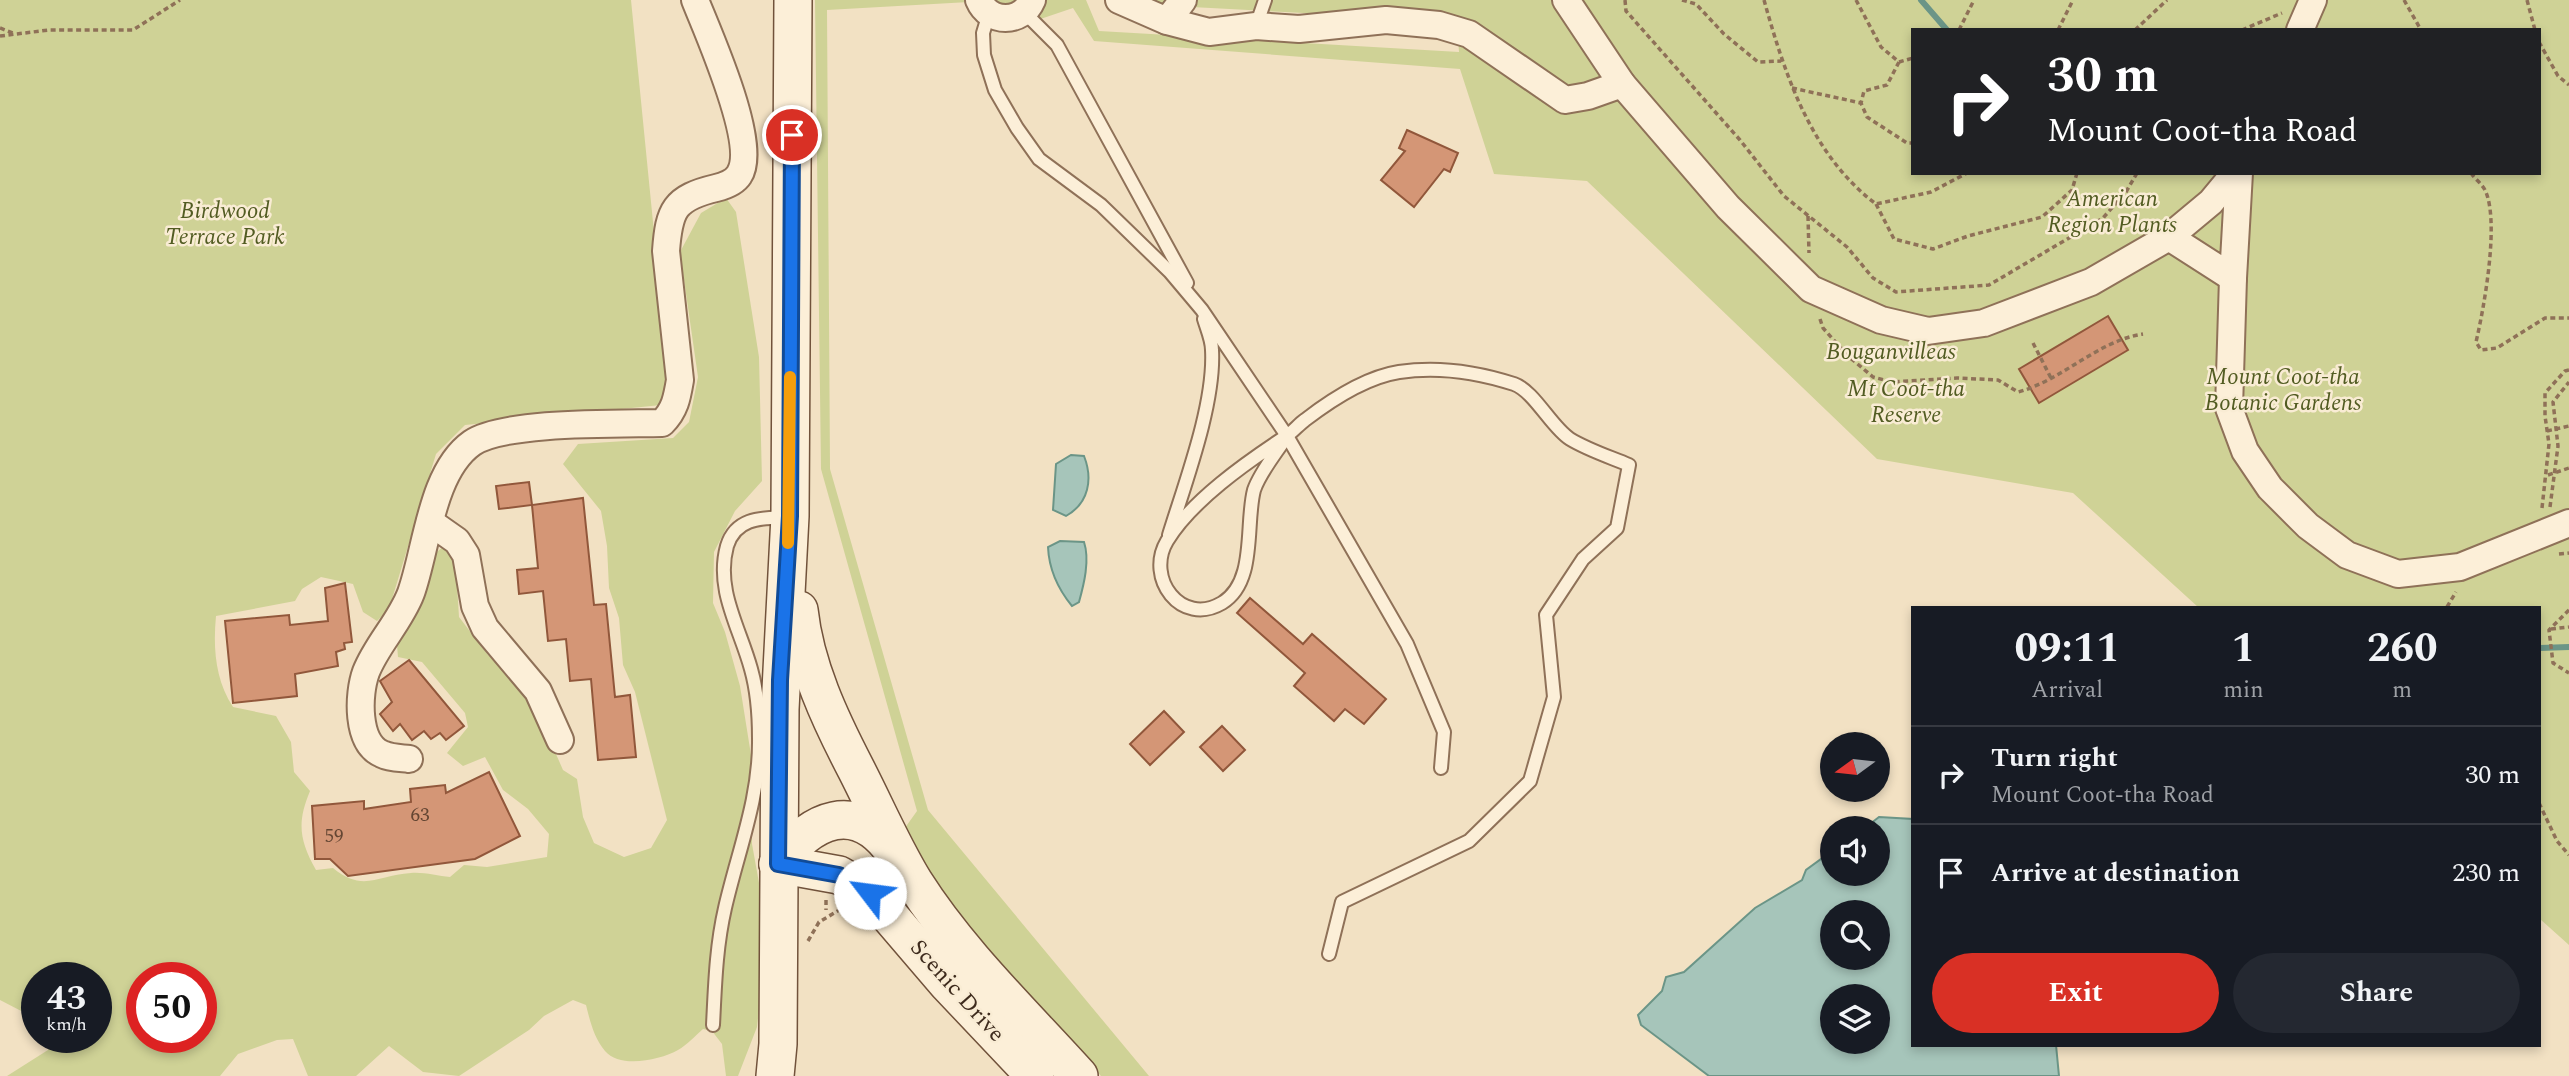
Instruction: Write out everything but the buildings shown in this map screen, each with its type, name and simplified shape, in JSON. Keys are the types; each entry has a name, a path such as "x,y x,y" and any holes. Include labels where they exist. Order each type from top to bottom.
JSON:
{"main road":[{"path":"793,0 790,516 780,680 803,958 798,1076"},
{"path":"775,1076 795,855 796,592 790,516"},
{"name":"Scenic Drive","path":"796,592 804,644 818,685 847,751 914,881"},
{"name":"Scenic Drive","path":"1035,1076 960,997 870,893 795,855 834,821 870,827 886,840 914,881 984,970 1079,1076"}],"street":[{"path":"409,759 382,754 372,746 363,727 361,689 366,670 390,635 411,593 430,522 443,484 458,455 474,441 496,434 559,426 662,423 671,414 677,400 680,380 666,251 667,230 672,213 681,199 733,181 740,174 743,141 732,96 695,0"},
{"path":"1119,0 1167,21 1209,32 1256,26 1298,29 1386,20 1439,25 1469,34 1531,74 1554,95 1565,100 1575,100 1622,84"},
{"path":"1167,21 1184,0"},
{"path":"1566,0 1622,84 1728,207 1811,289 1853,310 1928,331 1984,323 2091,282 2169,237 2211,202 2235,175"},
{"path":"2301,28 2312,1"},
{"path":"984,6 1007,19 1028,6"},
{"path":"2237,175 2229,408 2245,452 2270,488 2308,526 2347,555 2398,574 2460,568 2537,534 2559,516"},
{"path":"2169,237 2233,278"},
{"path":"430,522 457,541 466,555 475,606 485,628 538,691 560,740"}],"lane":[{"path":"1256,26 1265,0"},
{"path":"984,6 984,55 995,90 1039,159 1101,205 1138,238 1202,310 1212,349 1210,382 1198,436 1168,539 1160,556 1160,577 1168,593 1181,606 1194,611 1212,609 1230,598 1248,556 1248,522 1255,487 1287,436"},
{"path":"1028,6 1056,45 1202,310 1287,436 1407,644 1444,732 1441,768"},
{"path":"1168,539 1238,468 1346,393 1397,373 1448,369 1518,385 1569,439 1629,465 1617,528 1583,559 1546,615 1554,696 1530,781 1469,841 1342,902 1329,954"},
{"path":"713,1025 718,942 753,808 759,762 759,729 752,672 727,601 724,564 727,546 739,526 751,519 790,516"}],"path":[{"path":"0,36 48,30 133,30 180,0"},
{"path":"1625,0 1626,11 1740,140 1784,196 1847,247 1873,278 1896,292 1989,285 2103,218 2126,192 2136,175"},
{"path":"1682,0 1696,4 1724,34 1758,62 1781,61"},
{"path":"1764,0 1781,61 1816,137 1855,189 1875,204 1894,239 1933,249 1968,236 2042,217 2072,190 2076,175"},
{"path":"1856,0 1881,47 1899,62"},
{"path":"1960,28 1974,0"},
{"path":"2060,28 2073,0"},
{"path":"2137,28 2167,0"},
{"path":"2404,0 2420,28"},
{"path":"2526,0 2534,28"},
{"path":"2244,28 2312,1"},
{"path":"0,28 15,34"},
{"path":"2541,46 2558,76 2569,85"},
{"path":"1911,59 1899,62 1887,85 1864,91 1861,103 1867,117 1911,143"},
{"path":"1792,88 1861,103"},
{"path":"1875,204 1931,192 1963,175"},
{"path":"2473,175 2486,192 2490,222 2487,297 2476,342 2482,350 2497,348 2544,318 2569,318"},
{"path":"1811,289 1824,328 1848,356 1874,377 1892,382 1957,378 1998,380 2018,392 2051,378 2121,338 2143,334"},
{"path":"2033,343 2051,378"},
{"path":"2537,534 2547,475 2545,393 2569,370"},
{"path":"2559,516 2553,402 2569,382"},
{"path":"2547,431 2569,426"},
{"path":"2547,475 2569,468"},
{"path":"2549,630 2569,610"},
{"path":"2549,630 2569,627"},
{"path":"2549,630 2553,663 2569,673"},
{"path":"2541,807 2557,841 2569,855"},
{"path":"803,958 810,936 819,922 834,911 847,908"}],"green space":[{"name":"Birdwood Terrace Park","path":"0,0 631,0 671,404 465,425 436,454 389,609 377,621 363,612 353,584 321,577 302,589 295,601 216,616 215,651 222,686 233,707 276,716 291,742 294,772 310,791 303,812 302,831 306,849 316,870 333,868 353,880 362,881 411,873 450,877 464,865 487,867 547,857 549,834 528,809 503,790 485,757 463,766 447,753 468,727 465,713 422,662 398,657 397,645 413,607 427,560 444,546 455,553 459,617 488,655 508,673 541,720 563,770 577,779 583,817 594,843 624,857 651,848 667,820 635,692 623,665 619,618 609,588 607,546 601,511 563,464 578,444 673,438 689,422 698,377 680,252 701,213 726,198 736,212 759,357 762,481 735,511 714,552 713,603 725,632 740,686 751,755 752,844 768,933 757,1027 738,1076 726,1076 722,1044 712,1031 703,1029 681,1048 661,1057 630,1061 612,1057 598,1041 586,1005 573,1000 544,1016 529,1030 459,1076 423,1072 389,1046 356,1076 308,1076 293,1039 277,1040 238,1054 220,1076 7,1076 43,1053 112,1053 112,962 21,962 21,1011 0,1000"},
{"name":"Mount Coot-tha Botanic Gardens","path":"815,0 1086,0 1099,31 1459,52 1457,21 1154,5 1143,0 2569,0 2569,945 2541,920 2541,606 2197,606 2073,493 1877,459 1587,181 1494,174 1460,69 1094,41 1073,8 1002,32 984,23 969,2 827,10 830,469 928,810 1149,1076 1101,1076 938,893 902,832 917,811 821,469"}],"water":[{"path":"1071,455 1084,456 1088,482 1080,504 1066,516 1053,510 1056,464"},
{"path":"1060,541 1084,542 1086,549 1083,588 1079,602 1072,606 1062,593 1050,564 1048,547"},
{"path":"1890,818 1911,819 1911,1047 2056,1047 2059,1076 1709,1076 1641,1025 1638,1015 1662,991 1666,977 1684,972 1755,908 1802,880 1806,870 1820,860 1820,886 1890,886"}],"waterway":[{"path":"1921,0 1945,28"},
{"path":"2541,648 2569,647"}],"slow traffic":[{"path":"788,543 790,377"}],"route":[{"path":"792,135 790,516 780,680 778,864 839,875 870,893"}],"park label":[{"name":"American Region Plants","path":"2112,212"},
{"name":"Bouganvilleas","path":"1891,352"},
{"name":"Mt Coot-tha Reserve","path":"1906,402"}]}
